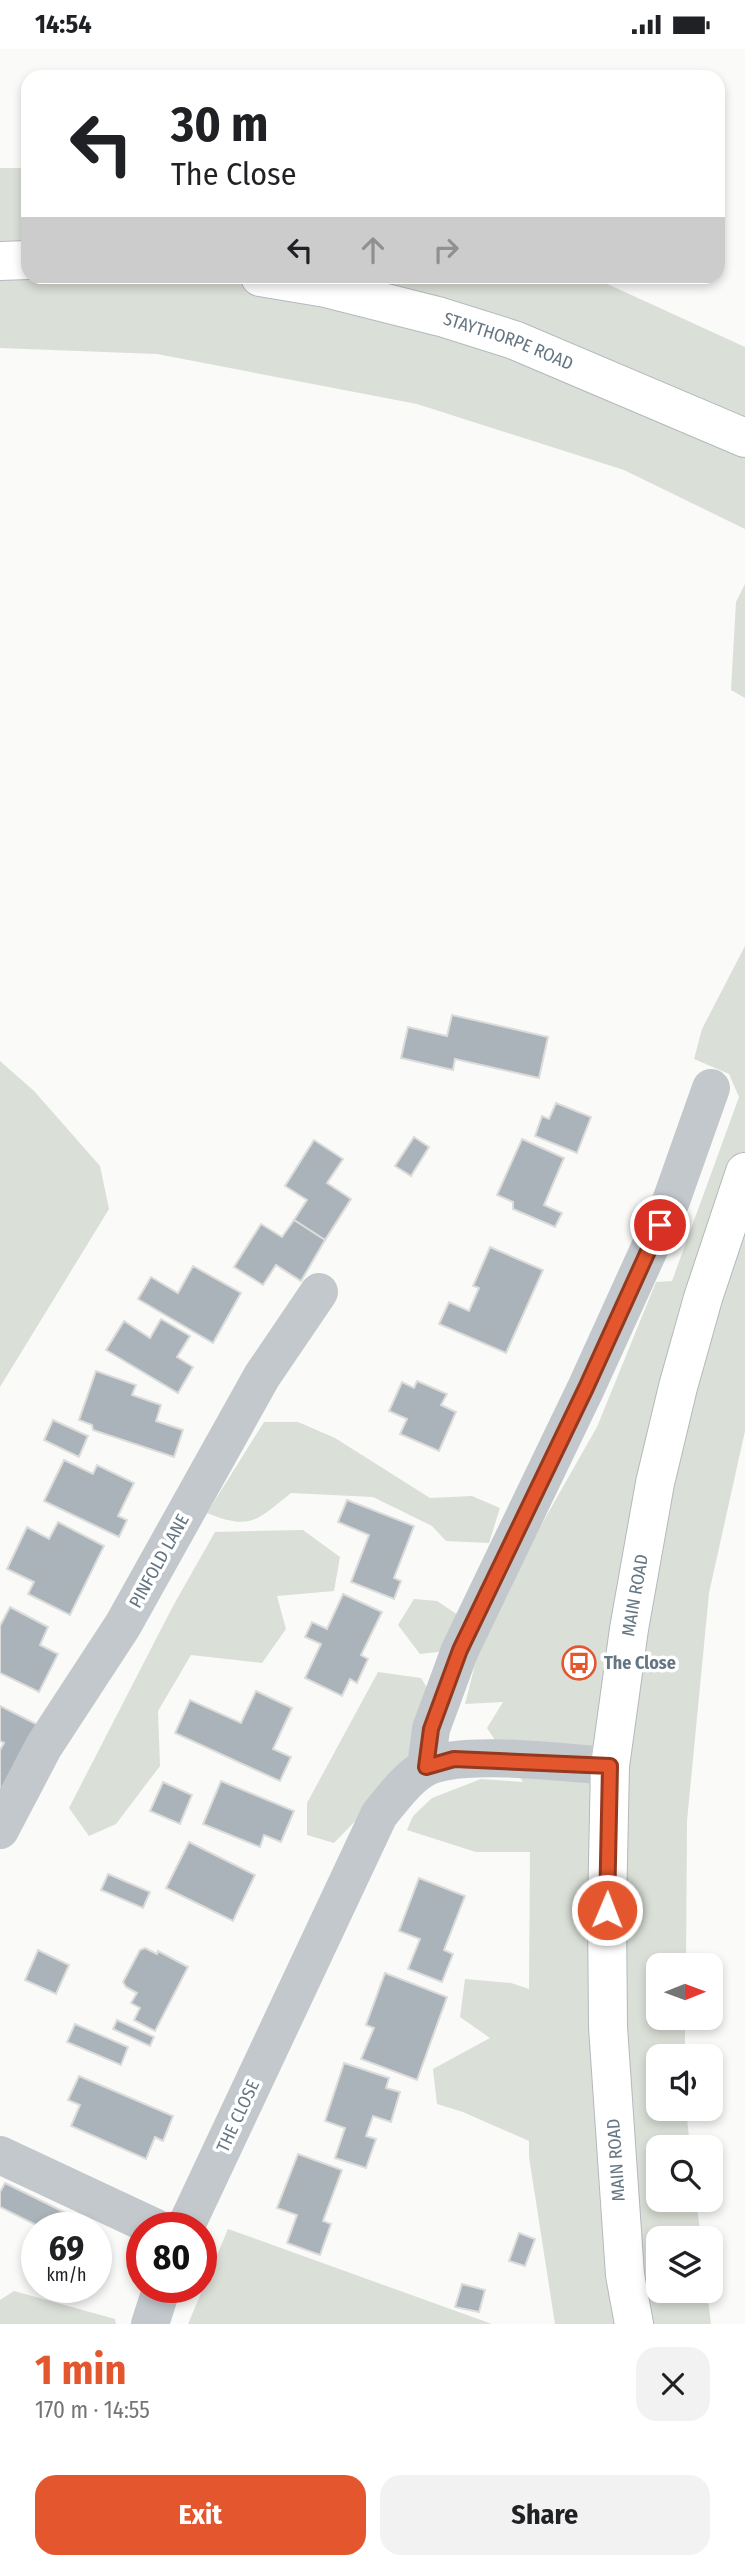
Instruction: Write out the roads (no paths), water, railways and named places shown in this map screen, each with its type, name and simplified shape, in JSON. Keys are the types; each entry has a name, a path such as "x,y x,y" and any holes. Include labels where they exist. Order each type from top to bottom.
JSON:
{"main road":[{"path":"0,261 21,260"},
{"name":"STAYTHORPE ROAD","path":"302,284 441,317 514,340 745,438"},
{"name":"MAIN ROAD","path":"634,2324 625,2274 608,2027 610,1766 631,1615 655,1483 703,1298 745,1172"}],"street":[{"path":"426,1767 431,1729 460,1650 586,1388 671,1201 711,1089"},
{"name":"PINFOLD LANE","path":"0,1830 44,1746 123,1625 262,1376 319,1292"},
{"name":"THE CLOSE","path":"193,2212 379,1815 403,1787 426,1767 454,1759 610,1766"},
{"path":"0,2155 126,2214"},
{"path":"150,2324 157,2303"}],"place":[{"name":"The Close","path":"579,1663"}]}
